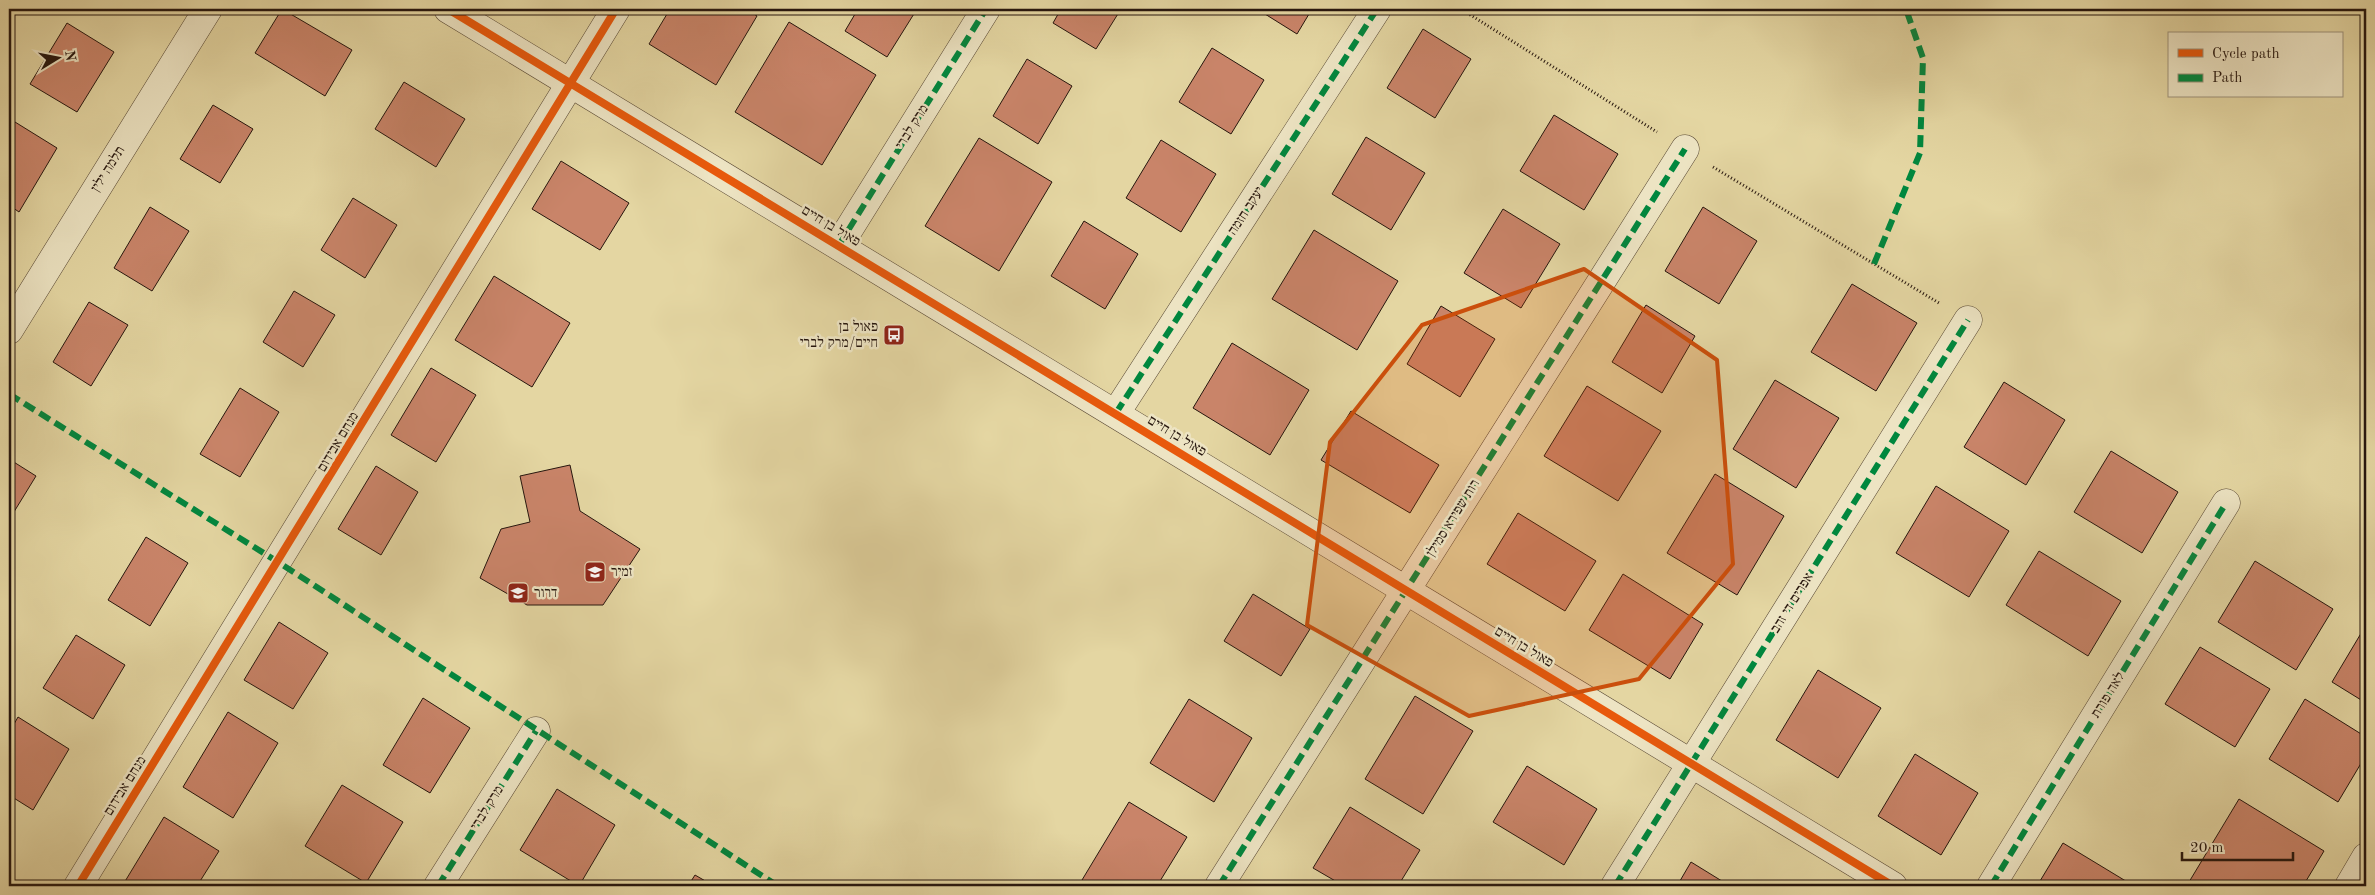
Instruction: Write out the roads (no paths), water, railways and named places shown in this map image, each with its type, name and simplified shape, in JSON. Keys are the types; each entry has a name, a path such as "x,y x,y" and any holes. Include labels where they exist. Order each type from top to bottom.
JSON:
{"street":[{"name":"תלמה ילין","path":"9,330 208,9"},
{"name":"פאול בן חיים","path":"448,9 1893,886"},
{"name":"מנחם אבידום","path":"78,886 616,9"},
{"name":"מרק לברי","path":"839,245 986,9"},
{"name":"יעקב חזמה","path":"1116,414 1377,9"},
{"name":"רות שפירא סמילן","path":"1220,886 1408,591 1685,149"},
{"name":"אפרים די זהב","path":"1615,886 1968,320"},
{"name":"לאה פורת","path":"1991,886 2226,503"},
{"name":"מרק לברי","path":"438,886 536,730"},
{"path":"2349,886 2366,858"}],"place":[{"name":"פאול בן חיים/מרק לברי","path":"894,335"},
{"name":"זמיר","path":"595,572"},
{"name":"דרור","path":"518,593"}]}
